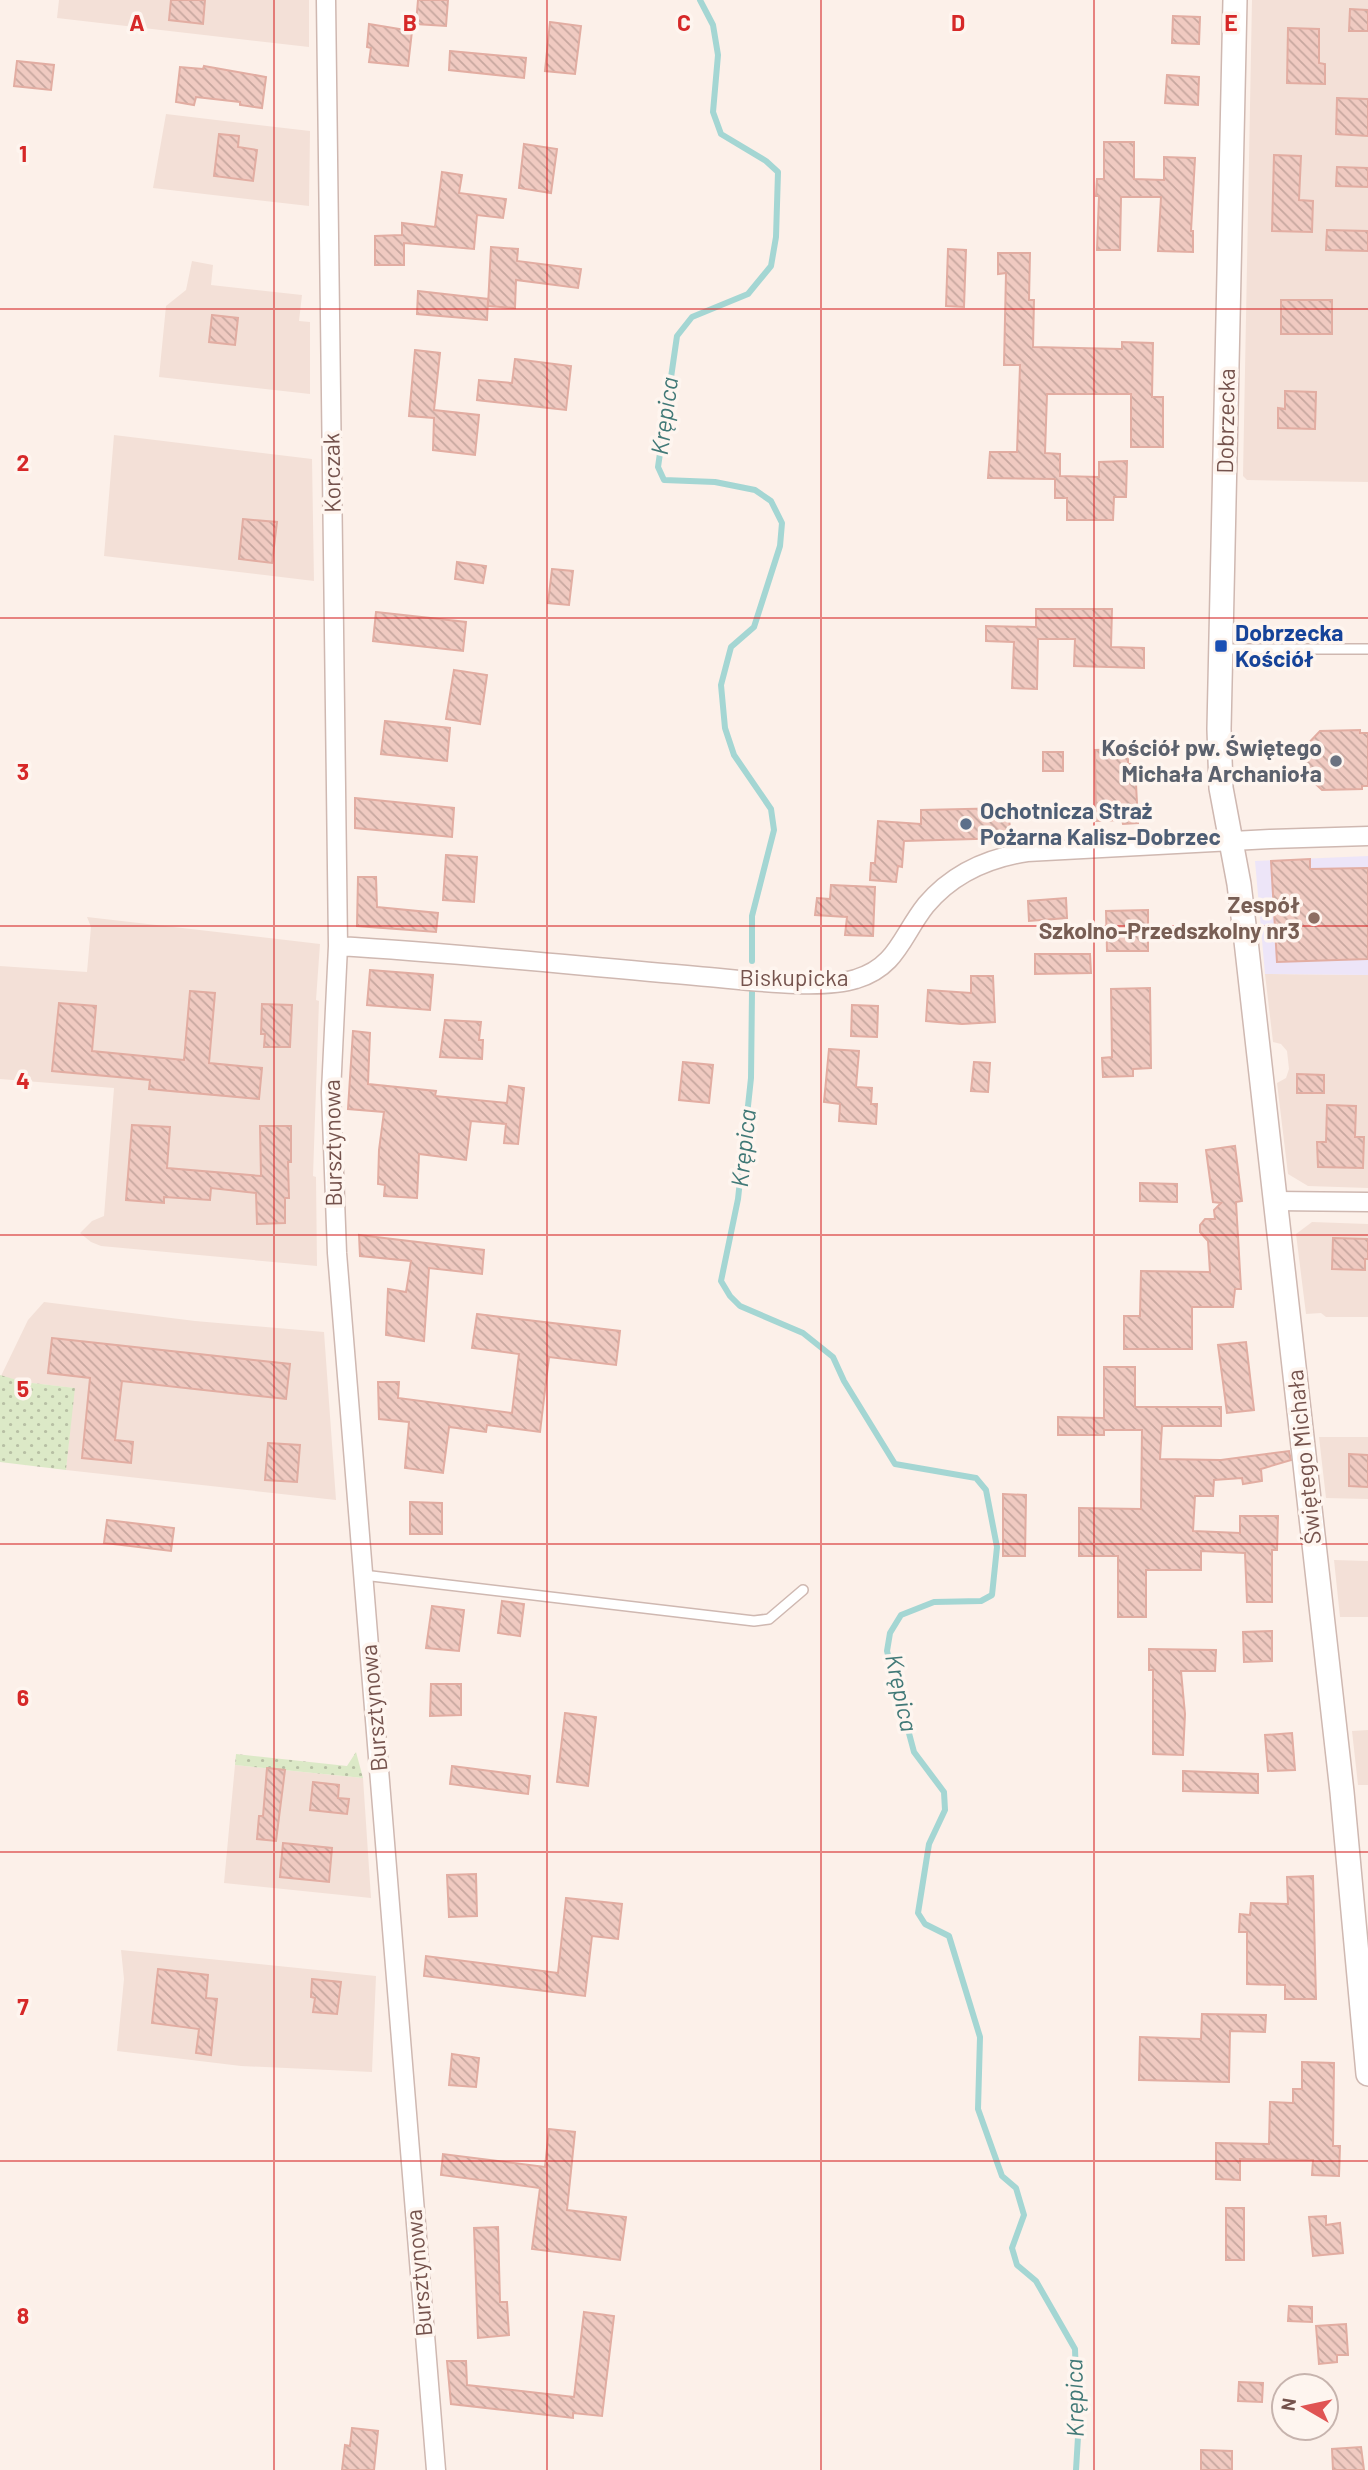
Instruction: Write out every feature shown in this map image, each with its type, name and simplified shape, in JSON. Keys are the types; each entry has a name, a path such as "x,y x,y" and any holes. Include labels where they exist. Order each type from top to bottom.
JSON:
{"street":[{"name":"Korczak","path":"326,0 338,946"},
{"name":"Dobrzecka","path":"1231,841 1219,763 1236,0"},
{"name":"Biskupicka","path":"338,946 749,980 805,983 851,981 881,968 899,948 928,903 954,880 984,862 1004,856 1027,852 1368,836"},
{"name":"Świętego Michała","path":"1231,841 1246,941 1342,1792 1368,2074"},
{"name":"Bursztynowa","path":"338,946 332,1059 331,1150 337,1253 436,2470"},
{"path":"1275,1200 1368,1202"}],"lane":[{"path":"1221,649 1368,649"},
{"path":"363,1575 754,1621 769,1619 803,1590"}],"shaded area":[{"path":"59,0 309,0 309,47 57,18"},
{"path":"1252,0 1368,0 1368,482 1247,480 1243,476"},
{"path":"166,114 310,131 309,206 153,188"},
{"path":"192,261 213,265 211,285 302,295 299,321 310,322 310,394 159,377 166,306 186,290"},
{"path":"114,435 312,459 314,581 104,556"},
{"name":"Zespół Szkolno-Przedszkolny nr3","path":"1368,856 1368,975 1265,974 1255,861"},
{"path":"87,917 320,944 316,1000 319,1001 313,1176 316,1177 317,1266 101,1246 80,1233 92,1221 104,1216 114,1088 0,1079 0,966 87,972 91,927"},
{"path":"1265,974 1368,975 1368,1188 1308,1186 1288,1174 1277,1083 1286,1078 1289,1069 1287,1051 1281,1044 1273,1042"},
{"path":"1312,1222 1368,1224 1368,1317 1306,1314 1296,1234"},
{"path":"44,1302 195,1321 324,1332 336,1500 66,1470 74,1388 24,1382 1,1376 28,1320"},
{"path":"1319,1437 1368,1437 1368,1499 1326,1498"},
{"path":"1334,1560 1368,1561 1368,1617 1340,1617"},
{"path":"1368,1730 1368,1785 1358,1785 1352,1731"},
{"path":"235,1765 363,1778 371,1898 224,1883"},
{"path":"121,1950 376,1976 372,2072 241,2066 117,2051 124,1979"}],"green space":[{"path":"0,1375 24,1382 75,1388 66,1470 0,1462"},
{"path":"356,1752 363,1778 235,1765 236,1754 347,1766"}],"building":[{"path":"171,0 205,0 203,24 169,20"},
{"path":"418,0 448,0 446,26 416,24"},
{"path":"1350,9 1368,10 1368,31 1349,31"},
{"path":"1173,16 1200,17 1199,44 1172,43"},
{"path":"550,22 581,26 575,74 545,71"},
{"path":"369,24 412,31 408,66 369,62"},
{"path":"1288,28 1319,29 1319,63 1325,64 1325,84 1287,83"},
{"path":"450,51 526,58 524,78 449,70"},
{"path":"17,61 54,65 51,90 14,86"},
{"path":"204,66 266,77 262,108 240,105 240,102 196,97 194,105 176,102 180,67 203,69"},
{"path":"1167,75 1199,77 1198,105 1165,103"},
{"path":"1337,98 1368,99 1368,136 1336,134"},
{"path":"219,134 239,136 238,147 257,150 253,181 214,176"},
{"path":"1104,142 1134,142 1134,179 1164,180 1164,157 1195,158 1191,231 1193,252 1158,251 1161,197 1121,197 1120,250 1097,250 1097,179 1104,179"},
{"path":"524,144 557,149 551,193 519,188"},
{"path":"1274,155 1301,156 1299,200 1313,201 1312,232 1272,231"},
{"path":"1337,167 1368,168 1368,187 1336,186"},
{"path":"442,172 462,175 459,193 506,199 503,218 477,215 474,249 404,243 404,265 375,265 375,236 402,235 402,223 435,227"},
{"path":"1327,230 1368,231 1368,251 1326,250"},
{"path":"491,247 518,249 517,261 581,269 578,288 516,280 515,308 488,306"},
{"path":"948,249 966,250 964,307 946,306"},
{"path":"998,253 1030,253 1029,300 1034,300 1033,347 1122,349 1122,342 1153,343 1152,397 1163,397 1163,447 1131,447 1131,394 1047,394 1045,453 1060,454 1060,476 1099,477 1099,462 1127,461 1126,497 1114,497 1113,520 1067,520 1067,498 1055,498 1055,479 988,478 990,452 1017,452 1020,365 1004,365 1006,273 998,274"},
{"path":"418,291 488,299 487,320 417,314"},
{"path":"1281,300 1332,300 1332,334 1281,334"},
{"path":"212,315 238,318 235,345 209,342"},
{"path":"415,350 440,353 434,410 479,415 475,455 433,450 434,418 409,416"},
{"path":"515,359 571,366 566,410 477,400 479,380 512,383"},
{"path":"1285,391 1316,392 1315,429 1278,428 1278,408 1285,409"},
{"path":"243,519 277,522 272,563 239,559"},
{"path":"457,562 486,566 483,583 455,579"},
{"path":"552,569 573,571 569,605 548,603"},
{"path":"1036,609 1112,609 1111,647 1144,648 1144,668 1074,666 1075,639 1038,639 1037,689 1012,688 1014,642 986,641 986,626 1036,627"},
{"path":"376,612 466,622 463,651 373,641"},
{"path":"454,670 487,675 480,724 446,719"},
{"path":"385,721 450,728 447,761 381,754"},
{"name":"Kościół pw. Świętego Michała Archanioła","path":"1360,730 1360,733 1368,733 1368,786 1362,786 1362,789 1322,790 1304,773 1303,749 1320,731"},
{"path":"1128,749 1128,764 1135,764 1138,823 1123,824 1122,820 1096,821 1095,750"},
{"path":"1043,752 1063,752 1063,771 1043,771"},
{"path":"355,798 454,808 452,837 355,828"},
{"path":"1009,808 1010,838 904,841 902,867 898,866 896,882 870,880 871,863 875,863 878,821 921,824 921,810"},
{"path":"446,855 477,857 474,902 443,900"},
{"name":"Zespół Szkolno-Przedszkolny nr3","path":"1310,859 1310,869 1368,868 1368,959 1277,962 1271,861"},
{"path":"358,877 376,877 377,907 438,913 436,932 357,926"},
{"path":"831,885 875,887 873,936 845,935 847,917 815,915 817,898 830,899"},
{"path":"1066,898 1067,918 1029,921 1028,901"},
{"path":"1148,910 1148,925 1153,930 1148,935 1148,951 1107,951 1106,911"},
{"path":"1035,954 1090,954 1091,973 1035,974"},
{"path":"370,970 433,975 430,1010 367,1005"},
{"path":"971,976 993,976 995,1022 962,1024 926,1021 928,990 971,993"},
{"path":"1150,988 1151,1068 1133,1069 1133,1076 1103,1077 1102,1058 1112,1057 1111,989"},
{"path":"190,991 215,993 209,1063 262,1068 259,1099 149,1089 150,1080 52,1071 59,1003 96,1006 92,1051 184,1060"},
{"path":"262,1004 292,1005 290,1047 264,1047 265,1034 261,1034"},
{"path":"852,1005 878,1006 877,1037 851,1036"},
{"path":"445,1020 481,1022 479,1040 483,1040 482,1059 440,1057"},
{"path":"353,1031 370,1033 368,1084 436,1091 435,1096 507,1103 509,1086 524,1088 518,1144 504,1143 506,1124 471,1121 466,1160 419,1154 417,1198 384,1196 385,1185 378,1184 384,1112 348,1109"},
{"path":"829,1049 859,1051 856,1087 872,1088 871,1104 877,1104 876,1124 839,1121 840,1104 824,1102"},
{"path":"683,1062 713,1065 709,1103 679,1100"},
{"path":"974,1062 990,1063 988,1092 971,1091"},
{"path":"1297,1074 1324,1075 1324,1093 1297,1093"},
{"path":"1327,1105 1356,1106 1355,1137 1364,1137 1363,1168 1318,1167 1317,1142 1326,1142"},
{"path":"132,1125 170,1127 167,1168 261,1176 260,1126 291,1126 289,1198 285,1198 285,1223 257,1224 256,1193 211,1188 210,1200 164,1197 164,1203 126,1200"},
{"path":"1235,1146 1242,1201 1236,1202 1241,1289 1235,1289 1233,1307 1192,1307 1192,1349 1124,1349 1124,1316 1140,1316 1141,1271 1210,1272 1208,1241 1200,1232 1200,1225 1205,1219 1215,1219 1214,1210 1221,1203 1213,1202 1206,1150"},
{"path":"1140,1183 1177,1184 1177,1202 1140,1201"},
{"path":"359,1235 484,1250 482,1274 429,1268 424,1341 386,1335 388,1289 406,1292 411,1261 360,1256"},
{"path":"1333,1238 1368,1239 1365,1270 1332,1269"},
{"path":"477,1314 620,1331 616,1365 549,1357 540,1432 487,1425 486,1432 449,1427 443,1473 405,1468 409,1422 379,1419 378,1382 399,1382 398,1398 512,1413 519,1354 472,1348"},
{"path":"52,1338 290,1364 286,1399 122,1381 115,1440 133,1442 131,1463 82,1458 90,1378 48,1373"},
{"path":"1246,1342 1254,1410 1227,1413 1218,1345"},
{"path":"1104,1367 1135,1367 1135,1407 1221,1407 1221,1426 1162,1426 1160,1459 1221,1460 1289,1451 1291,1460 1261,1469 1262,1481 1243,1484 1242,1478 1214,1480 1213,1496 1195,1496 1193,1531 1240,1533 1240,1516 1278,1516 1277,1550 1272,1550 1272,1602 1247,1602 1245,1553 1201,1551 1201,1570 1146,1570 1146,1617 1118,1617 1118,1556 1079,1556 1079,1508 1141,1509 1142,1430 1104,1430 1104,1435 1058,1435 1058,1417 1104,1418"},
{"path":"268,1443 300,1445 297,1482 265,1480"},
{"path":"1349,1454 1368,1455 1368,1487 1349,1486"},
{"path":"1003,1494 1026,1495 1025,1556 1003,1556"},
{"path":"410,1502 442,1503 442,1534 410,1534"},
{"path":"107,1520 174,1528 171,1551 104,1543"},
{"path":"502,1601 524,1604 520,1636 498,1633"},
{"path":"432,1606 464,1610 459,1651 426,1648"},
{"path":"1272,1631 1272,1661 1244,1662 1243,1632"},
{"path":"1149,1649 1216,1650 1215,1671 1181,1671 1185,1714 1183,1755 1153,1754 1153,1670 1149,1670"},
{"path":"431,1684 461,1684 461,1715 430,1716"},
{"path":"565,1713 596,1717 588,1786 557,1782"},
{"path":"1292,1733 1295,1770 1268,1771 1265,1735"},
{"path":"452,1766 530,1776 528,1794 450,1784"},
{"path":"267,1768 285,1770 276,1841 257,1839 259,1816 263,1816"},
{"path":"1183,1771 1258,1774 1258,1793 1183,1791"},
{"path":"313,1782 339,1785 338,1798 349,1799 347,1814 310,1810"},
{"path":"283,1843 332,1848 329,1882 280,1877"},
{"path":"476,1874 477,1916 449,1917 447,1875"},
{"path":"1313,1876 1316,1999 1285,1999 1285,1985 1247,1984 1247,1932 1239,1932 1240,1914 1250,1915 1251,1903 1288,1904 1287,1877"},
{"path":"566,1898 622,1904 618,1939 592,1936 585,1996 424,1976 426,1956 558,1973"},
{"path":"158,1969 208,1975 206,1998 217,1999 211,2055 196,2053 199,2029 152,2023"},
{"path":"312,1979 341,1982 337,2014 313,2012 315,1998 311,1997"},
{"path":"1202,2014 1266,2015 1265,2032 1230,2031 1229,2082 1139,2080 1140,2037 1201,2039"},
{"path":"452,2054 479,2058 476,2087 449,2085"},
{"path":"1302,2062 1334,2063 1333,2146 1340,2146 1339,2176 1312,2175 1313,2160 1240,2159 1240,2180 1216,2179 1216,2143 1269,2144 1270,2102 1293,2103 1293,2089 1302,2089"},
{"path":"549,2129 575,2132 567,2210 626,2217 620,2260 532,2249 540,2188 441,2175 443,2154 545,2167"},
{"path":"1226,2208 1244,2208 1244,2260 1226,2260"},
{"path":"1326,2216 1326,2225 1340,2223 1343,2253 1313,2256 1309,2217"},
{"path":"498,2227 500,2302 507,2302 509,2335 478,2338 474,2228"},
{"path":"1289,2306 1312,2307 1312,2322 1288,2321"},
{"path":"584,2312 614,2316 602,2416 573,2413 573,2418 451,2404 447,2361 466,2361 467,2385 574,2397"},
{"path":"1346,2324 1348,2355 1337,2355 1337,2362 1319,2364 1316,2326"},
{"path":"1239,2382 1263,2383 1262,2402 1238,2401"},
{"path":"352,2428 378,2431 374,2470 342,2470 345,2445 350,2446"},
{"path":"1361,2447 1364,2470 1333,2470 1332,2449"},
{"path":"1201,2450 1232,2451 1232,2470 1201,2470"}],"waterway":[{"name":"Krępica","path":"700,0 713,25 718,55 713,112 721,134 766,161 778,172 776,237 771,266 748,294 692,317 677,336 658,467 664,480 715,482 755,490 771,501 782,523 780,546 754,627 731,647 721,685 725,728 734,755 771,809 774,830 752,916 752,961"},
{"name":"Krępica","path":"752,992 751,1078 738,1199 721,1281 740,1306 803,1333 833,1357 844,1381 895,1464 976,1478 986,1490 997,1547 992,1595 981,1601 934,1602 901,1615 890,1633 887,1651 914,1752 944,1792 945,1810 929,1844 918,1913 925,1924 949,1936 980,2037 978,2109 1002,2176 1016,2188 1024,2215 1012,2248 1017,2265 1036,2281 1075,2349 1078,2437 1076,2470"}],"place":[{"name":"Dobrzecka Kościół","path":"1221,646"},
{"name":"Kościół pw. Świętego Michała Archanioła","path":"1336,761"},
{"name":"Ochotnicza Straż Pożarna Kalisz-Dobrzec","path":"966,824"},
{"name":"Zespół Szkolno-Przedszkolny nr3","path":"1314,918"}]}
